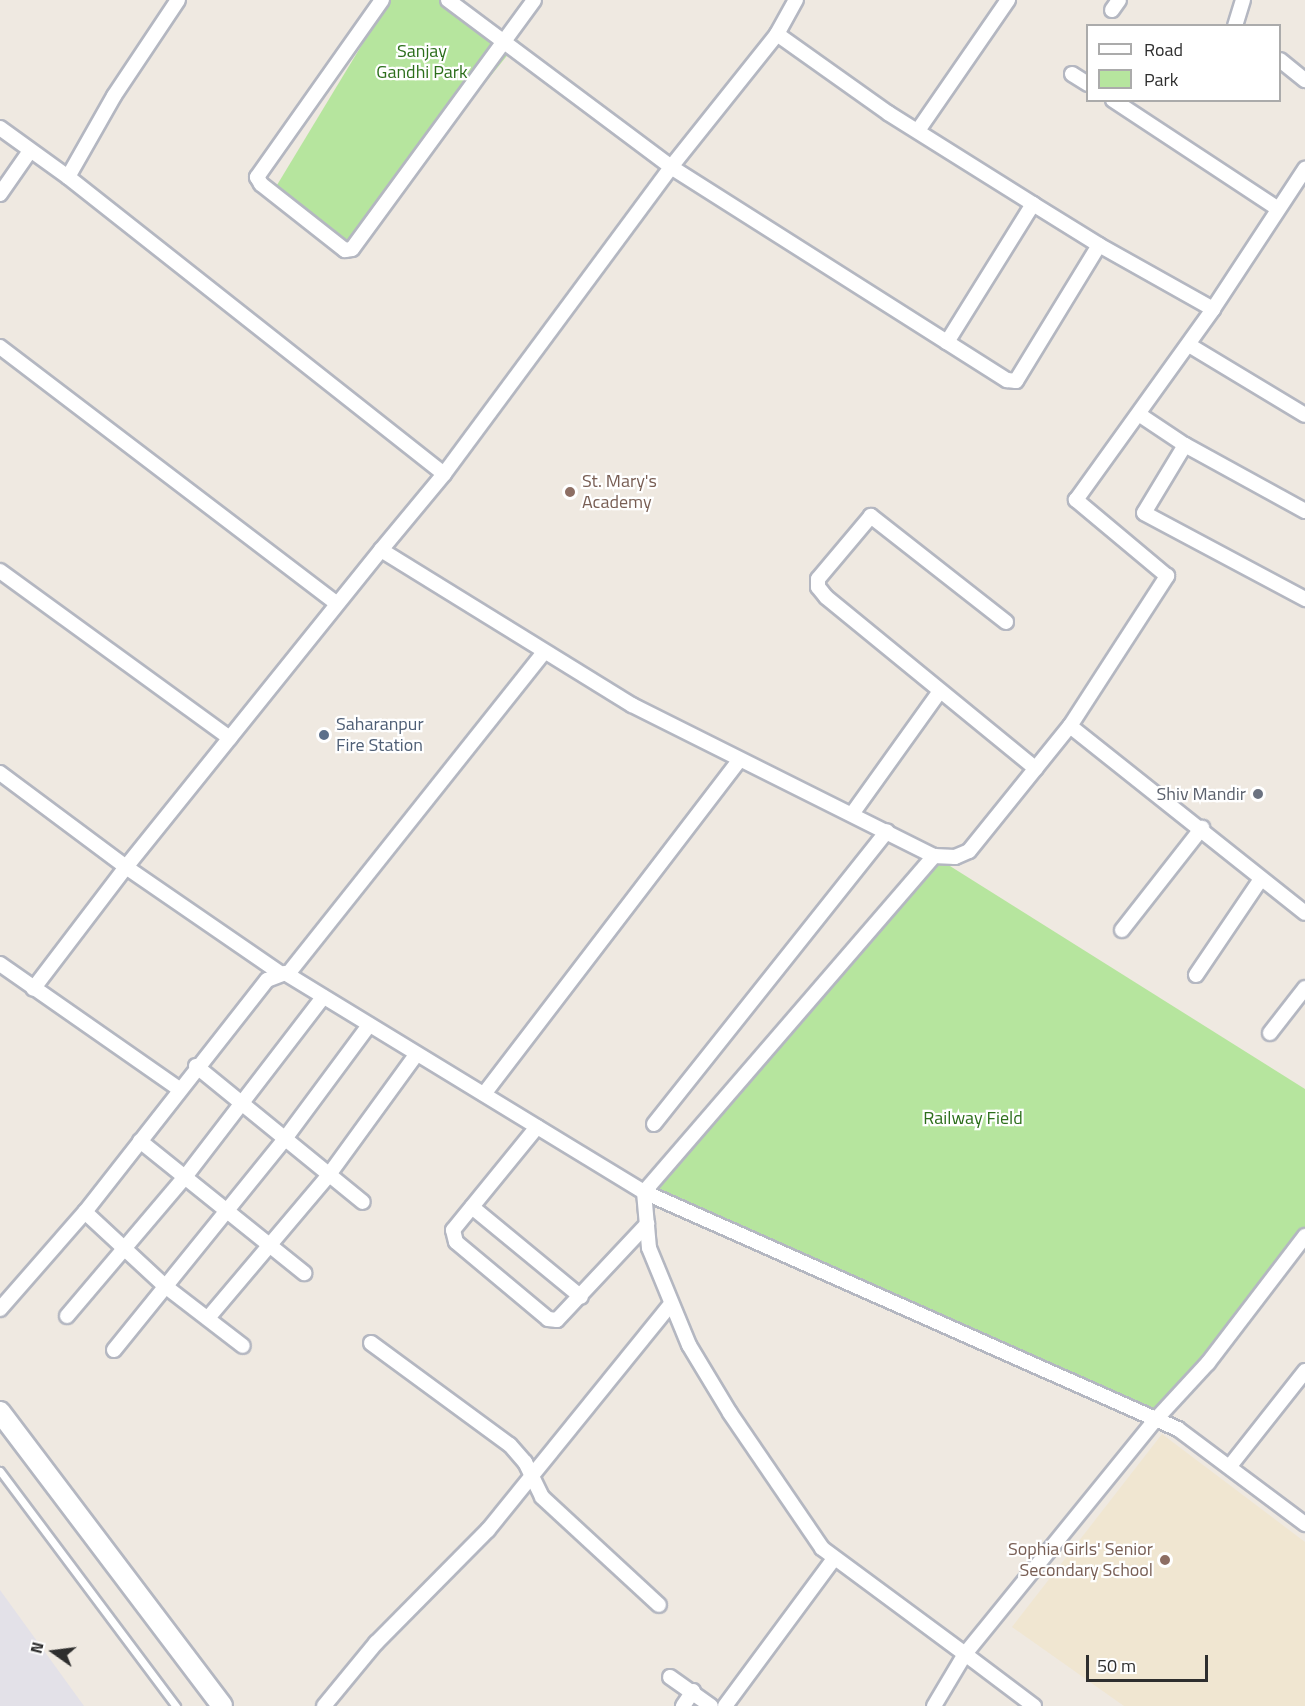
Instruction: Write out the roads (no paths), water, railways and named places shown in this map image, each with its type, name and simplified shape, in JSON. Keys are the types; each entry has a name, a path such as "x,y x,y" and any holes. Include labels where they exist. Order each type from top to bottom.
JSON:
{"street":[{"path":"68,177 114,96 178,0"},
{"path":"382,0 257,177 261,184 345,250 352,249 507,41 534,0"},
{"path":"448,0 507,41 671,167 1007,380 1016,381 1099,245"},
{"path":"33,989 126,867 336,603 444,474 671,167 777,34 796,0"},
{"path":"919,129 1008,0"},
{"path":"1236,24 1244,0"},
{"path":"777,34 888,113 919,129 1099,245 1213,309"},
{"path":"1281,61 1305,80"},
{"path":"1072,74 1086,83"},
{"path":"1116,102 1277,208"},
{"path":"0,128 68,177 444,474"},
{"path":"0,194 30,151"},
{"path":"381,550 632,705 739,761 852,814 934,856 955,857 969,851 1070,726 1167,576 1076,500 1189,345 1277,208 1305,169"},
{"path":"947,342 1033,204"},
{"path":"1189,345 1305,415"},
{"path":"0,347 336,603"},
{"path":"1140,415 1185,444 1305,511"},
{"path":"1185,444 1144,513 1305,599"},
{"path":"1006,622 876,519 865,520 820,576 818,587 1036,769"},
{"path":"0,572 230,738"},
{"path":"0,1309 85,1212 196,1066 267,980 284,974 544,652"},
{"path":"852,814 940,691"},
{"path":"1070,726 1202,828 1305,914"},
{"path":"484,1094 739,761"},
{"path":"0,773 126,867 284,974 644,1192 1157,1418 1230,1466 1305,1524"},
{"path":"1122,930 1202,828"},
{"path":"654,1124 886,831"},
{"path":"934,856 644,1192 649,1248 670,1305 730,1413 833,1560 1034,1706"},
{"path":"1196,975 1261,879"},
{"path":"0,964 179,1089"},
{"path":"1270,1034 1305,988"},
{"path":"67,1316 126,1250 185,1177 323,997"},
{"path":"114,1350 284,1140 369,1026"},
{"path":"208,1318 328,1176 416,1055"},
{"path":"196,1066 241,1106 363,1202"},
{"path":"537,1127 453,1230 453,1238 548,1319 562,1317 647,1224"},
{"path":"140,1141 304,1273"},
{"path":"472,1207 581,1297"},
{"path":"85,1212 165,1286 243,1346"},
{"path":"934,1706 965,1654 1157,1418 1208,1363 1305,1236"},
{"path":"324,1706 376,1643 480,1539 532,1478 670,1305"},
{"path":"371,1343 510,1445 525,1462 542,1497 659,1605"},
{"path":"1230,1466 1305,1371"},
{"path":"0,1412 222,1706"},
{"path":"725,1706 833,1560"},
{"path":"670,1677 693,1691 711,1706"},
{"path":"683,1706 693,1691"}],"lane":[{"path":"0,1471 176,1706"}],"place":[{"name":"St. Mary's Academy","path":"570,492"},
{"name":"Saharanpur Fire Station","path":"324,735"},
{"name":"Shiv Mandir","path":"1258,794"},
{"name":"Sophia Girls' Senior Secondary School","path":"1165,1560"}],"park label":[{"name":"Sanjay Gandhi Park","path":"422,62"},
{"name":"Railway Field","path":"973,1118"}]}
